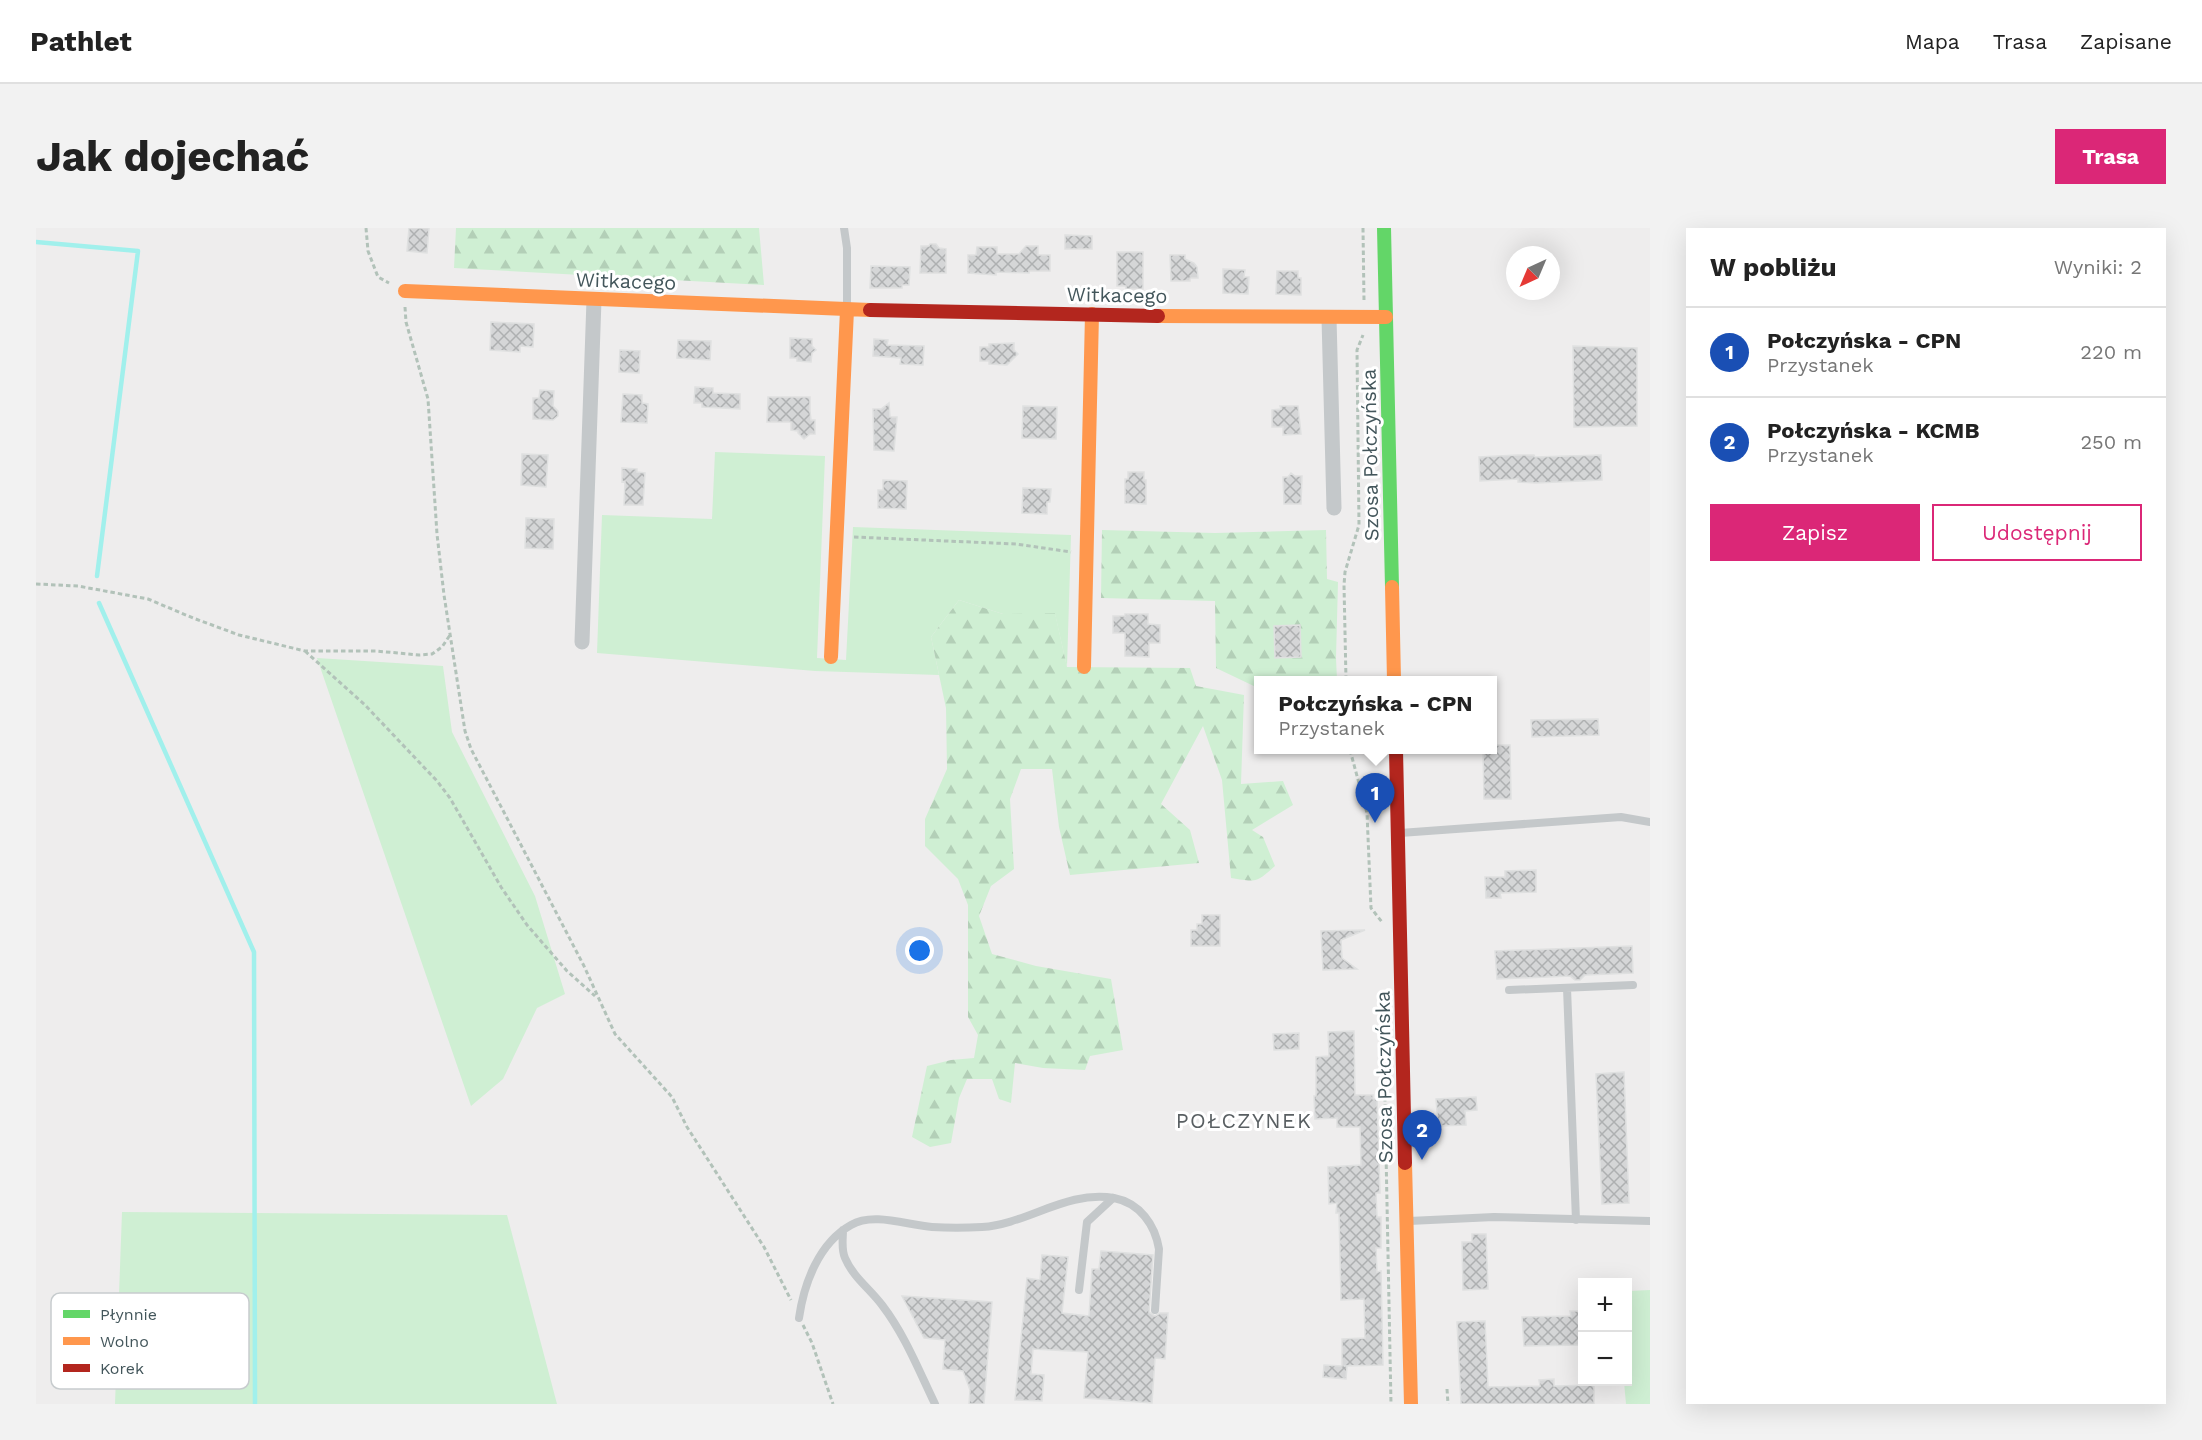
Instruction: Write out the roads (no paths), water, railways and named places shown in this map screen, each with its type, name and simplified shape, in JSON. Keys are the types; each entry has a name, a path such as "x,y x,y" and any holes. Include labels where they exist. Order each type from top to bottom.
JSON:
{"street":[{"name":"Szosa Połczyńska","path":"1384,228 1394,676"},
{"name":"Witkacego","path":"405,291 847,310 1386,317"},
{"path":"582,642 594,300"},
{"path":"831,657 847,310"},
{"path":"1084,667 1092,314"},
{"path":"1329,318 1334,508"},
{"name":"Szosa Połczyńska","path":"1396,754 1411,1404"}],"lane":[{"path":"844,228 847,248 847,310"},
{"path":"1398,833 1621,817 1650,822"},
{"path":"1509,990 1633,985"},
{"path":"1567,988 1576,1220"},
{"path":"799,1317 808,1278 821,1254 843,1230 862,1220 933,1227 996,1226 1065,1202 1090,1196 1113,1198 1137,1208 1154,1231 1159,1249 1155,1310"},
{"path":"1079,1290 1087,1222 1113,1198"},
{"path":"1407,1222 1494,1217 1650,1221"},
{"path":"843,1230 844,1257 852,1271 882,1304 897,1327 935,1404"}],"waterway":[{"path":"36,242 138,251 97,576"},
{"path":"99,603 254,952 255,1404"}],"place":[{"name":"Połczyńska - CPN","path":"1375,823"},
{"name":"Połczyńska - KCMB","path":"1422,1160"}],"district":[{"name":"POŁCZYNEK","path":"1244,1121"}]}
